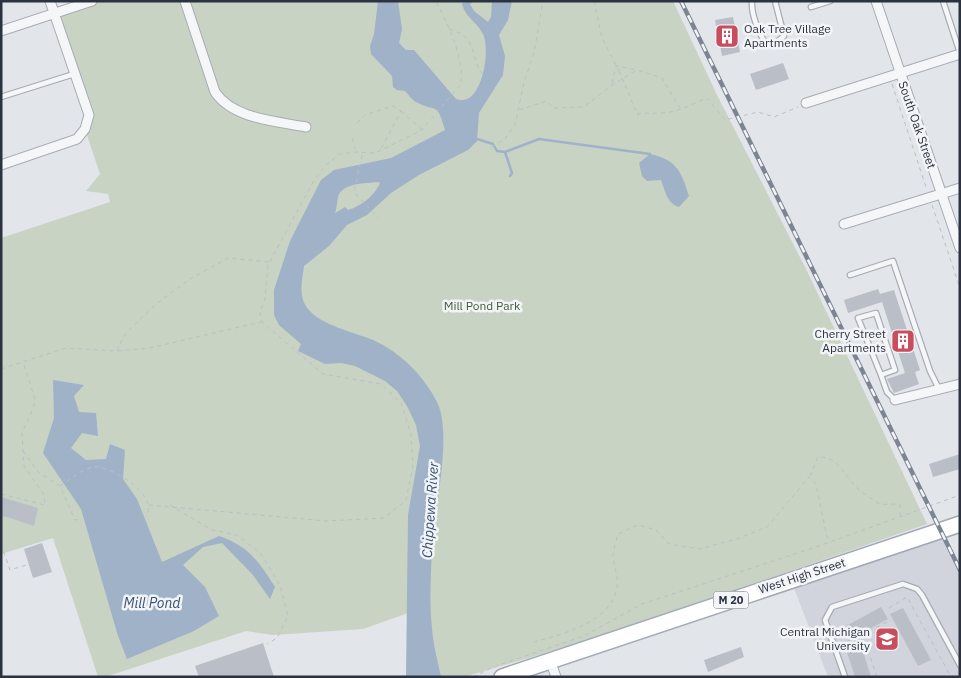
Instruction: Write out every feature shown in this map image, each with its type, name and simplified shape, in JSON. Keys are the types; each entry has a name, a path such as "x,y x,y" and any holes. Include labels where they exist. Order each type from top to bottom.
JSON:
{"main road":[{"name":"West High Street","path":"502,677 960,524"}],"street":[{"path":"1,165 77,139 85,129 89,115 50,1"},
{"path":"1,31 92,1"},
{"path":"185,1 215,92 223,104 238,112 306,127"},
{"name":"South Oak Street","path":"876,1 960,248"},
{"path":"806,104 960,53"},
{"path":"844,224 960,188"},
{"path":"894,400 960,384"},
{"path":"550,660 556,677"}],"lane":[{"path":"752,1 760,35 766,44 777,42 784,36 775,1"},
{"path":"811,7 830,1"},
{"path":"942,1 960,53"},
{"path":"1,97 74,74"},
{"path":"850,275 893,261 930,371 939,389"},
{"path":"881,375 895,370 876,313 858,318 887,392 894,400"},
{"path":"845,677 826,620 832,606 903,584 917,589 922,595 960,665"}],"path":[{"path":"148,504 326,521 384,518 406,500 413,466 411,434 401,403 380,384 322,374 262,322 260,312 265,298 270,262 313,182 325,166 340,154 356,152 363,154 375,153 422,130 461,84 460,61 449,28 436,1"},
{"path":"491,147 504,140 515,125 524,82 534,53 543,1"},
{"path":"594,1 602,38 619,71 637,115 646,112 661,114 681,110 704,99 708,99 725,120 732,120 746,114 758,112 774,117 806,104"},
{"path":"449,28 465,36 474,51 480,71 483,74"},
{"path":"612,84 616,66"},
{"path":"616,66 662,78 681,110"},
{"path":"519,110 547,101 553,108 584,108 612,84 637,70"},
{"path":"889,76 960,288"},
{"path":"358,123 366,115 393,106 422,130"},
{"path":"381,149 401,111"},
{"path":"352,138 356,152"},
{"path":"363,154 354,192 378,218"},
{"path":"117,351 125,334 156,304 190,279 228,258 270,262"},
{"path":"1,369 66,348 117,351 150,348 262,322"},
{"path":"1,494 46,505 44,495 24,466 22,433 34,406 35,398 23,362"},
{"path":"22,450 38,472 60,486 75,520 81,520"},
{"path":"534,642 559,635 589,621 613,603 618,586 613,555 618,534 638,525 656,530 669,544 699,549 737,539 766,528 810,477 818,458 825,457 833,460 855,487 865,492 877,503 900,505 900,516"},
{"path":"60,486 89,468 98,467 129,481 142,492 148,504 146,517"},
{"path":"810,477 816,484 829,543"},
{"path":"536,652 584,636 642,604 829,543 960,494"},
{"path":"170,505 212,530 237,535 261,554 280,585 288,616 277,638 267,644"},
{"path":"1,544 10,570 26,565"},
{"path":"889,608 907,597 952,677"},
{"path":"835,647 891,620"},
{"path":"863,635 877,677"}],"shaded area":[{"name":"Central Michigan University","path":"940,530 960,568 960,677 828,677 791,580"}],"green space":[{"name":"Mill Pond Park","path":"92,1 673,1 717,95 807,271 927,524 592,639 464,677 425,677 425,607 363,629 273,635 246,631 105,677 98,677 53,538 1,554 1,238 110,202 108,194 86,191 100,174 85,129 89,115 55,14"}],"water":[{"name":"Chippewa River","path":"378,1 398,1 402,29 399,43 406,50 414,50 456,99 465,100 478,87 485,64 486,52 483,34 465,11 462,3 473,1 470,4 474,11 488,22 491,17 492,1 512,1 508,20 499,35 505,56 503,75 479,113 477,141 468,150 419,175 391,193 367,215 347,225 329,246 304,266 302,283 303,299 308,309 314,315 339,328 373,340 393,351 418,374 437,402 443,433 443,453 433,533 430,598 434,647 441,677 406,677 408,515 420,446 416,425 397,391 385,381 355,366 341,363 325,364 298,351 301,344 279,325 274,315 274,290 290,241 321,180 334,170 391,158 445,130 438,111 416,102 405,91 397,90 393,87 392,76 371,54 370,46 374,34","holes":["380,182 372,195 358,206 348,210 345,207 335,213 338,197 345,188 356,184"]},
{"path":"650,154 672,163 680,173 689,196 679,207 669,200 661,180 647,181 642,176 639,163"},
{"name":"Mill Pond","path":"53,380 84,385 74,396 79,412 96,413 98,436 82,433 71,448 86,460 106,459 110,444 125,450 123,479 137,499 162,562 219,536 246,550 264,570 275,587 270,599 253,575 222,543 203,547 183,565 205,587 219,616 194,631 127,659 118,636 81,509 43,453 54,418"}],"building":[{"name":"Oak Tree Village Apartments","path":"733,17 740,52 722,56 715,20"},
{"name":"Oak Tree Village Apartments","path":"783,63 789,79 756,90 750,74"},
{"name":"Cherry Street Apartments","path":"878,289 880,294 894,290 920,370 915,372 919,384 894,393 887,379 905,373 882,302 848,313 844,300"},
{"path":"960,454 960,469 933,477 929,464"},
{"path":"1,497 38,508 34,526 1,515"},
{"path":"42,543 52,572 33,578 24,549"},
{"path":"881,607 888,619 858,635 871,677 855,677 845,646 855,643 846,626"},
{"path":"903,608 931,660 918,666 890,614"},
{"path":"263,643 274,677 199,677 195,666"},
{"path":"741,647 744,657 708,672 704,660"}],"waterway":[{"path":"477,139 493,144 497,151 505,152 512,173 510,176"},
{"path":"505,152 539,139 650,154"}],"railway":[{"path":"681,1 960,570"}],"place":[{"name":"Oak Tree Village Apartments","path":"727,36"},
{"name":"Cherry Street Apartments","path":"903,341"},
{"name":"Central Michigan University","path":"887,639"}]}
